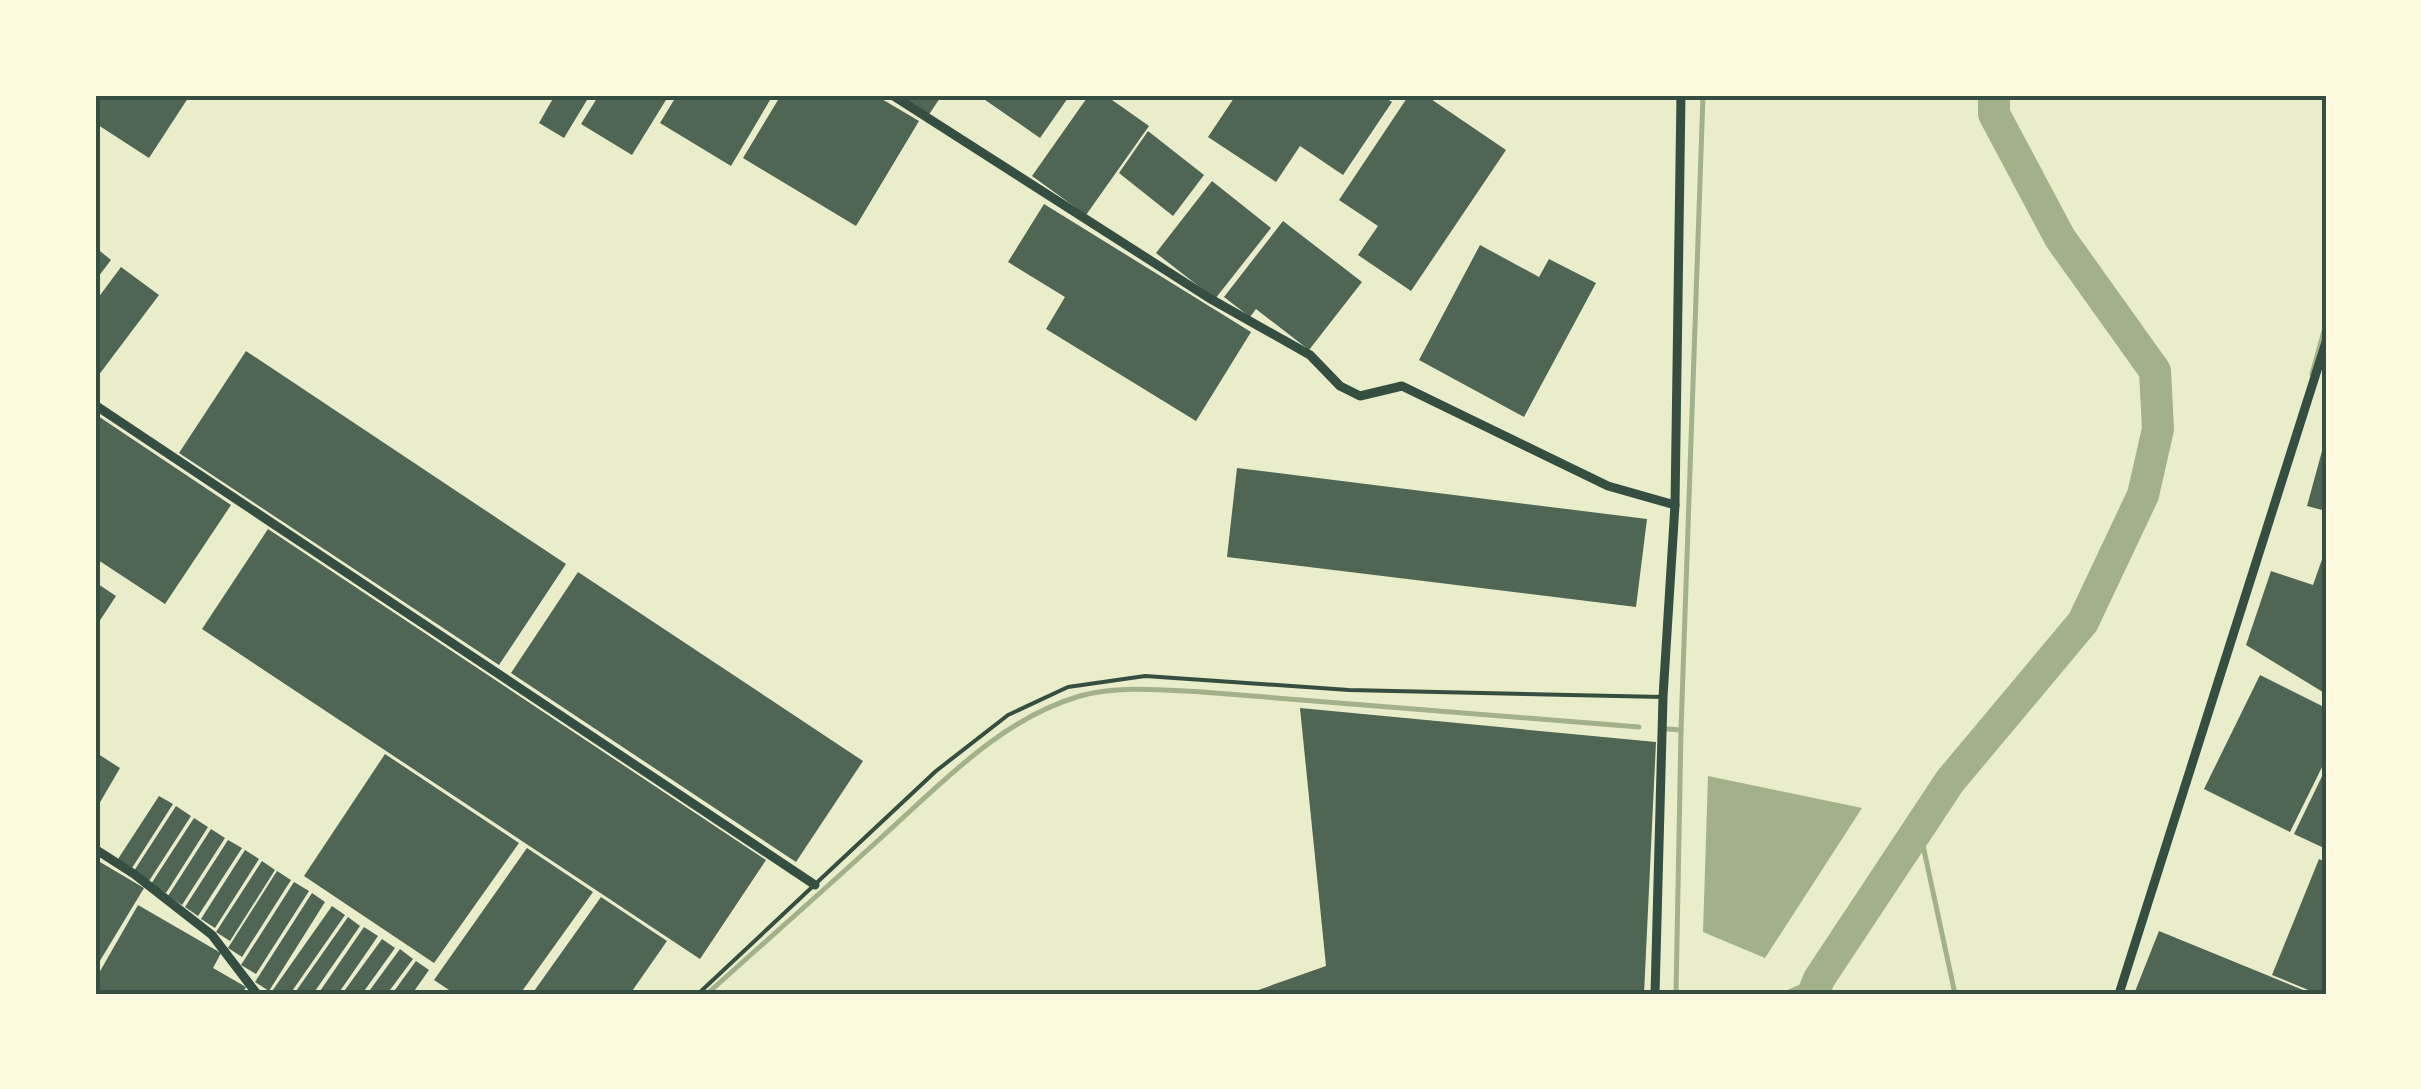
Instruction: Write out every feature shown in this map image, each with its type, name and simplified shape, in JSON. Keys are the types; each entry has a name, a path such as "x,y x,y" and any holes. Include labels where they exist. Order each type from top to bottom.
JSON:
{"street":[{"path":"892,95 1209,298 1310,355 1340,386 1360,396 1402,386 1608,486 1675,505"},
{"path":"1655,994 1663,697 1675,505 1681,95"},
{"path":"2119,994 2326,342"},
{"path":"95,406 815,886"},
{"path":"95,849 212,934 257,994"}],"lane":[{"path":"698,994 936,771 1008,715 1068,687 1145,676 1349,690 1663,697"}],"shaded area":[{"path":"1708,776 1862,808 1765,958 1703,932"}],"building":[{"path":"95,95 190,95 149,158 95,123"},
{"path":"555,95 590,95 564,138 539,123"},
{"path":"599,95 669,95 632,155 581,124"},
{"path":"677,95 773,95 731,166 660,123"},
{"path":"781,95 875,95 919,121 856,226 743,158"},
{"path":"903,95 942,95 928,116"},
{"path":"978,95 1070,95 1040,138"},
{"path":"1089,95 1105,95 1149,126 1086,215 1032,176"},
{"path":"1236,95 1381,95 1392,102 1343,175 1300,146 1276,182 1208,137"},
{"path":"1409,95 1425,95 1506,150 1411,291 1358,255 1378,226 1339,200"},
{"path":"1148,131 1204,175 1173,216 1119,173"},
{"path":"1212,181 1271,228 1215,299 1156,253"},
{"path":"1044,204 1251,332 1196,421 1046,329 1065,297 1008,262"},
{"path":"1283,221 1362,282 1309,350 1256,309 1250,317 1224,297"},
{"path":"1480,245 1539,277 1549,259 1596,283 1524,417 1419,360"},
{"path":"95,247 111,260 95,281"},
{"path":"121,267 159,295 95,380 95,302"},
{"path":"246,351 566,564 499,665 179,453"},
{"path":"95,414 231,505 165,604 95,558"},
{"path":"2326,440 2326,511 2307,506"},
{"path":"1237,468 1647,519 1636,607 1227,557"},
{"path":"268,529 766,860 700,959 202,629"},
{"path":"2326,548 2326,694 2246,645 2271,571 2313,585"},
{"path":"578,572 863,761 796,862 511,673"},
{"path":"95,582 116,596 95,628"},
{"path":"2260,675 2326,708 2326,759 2290,832 2204,789"},
{"path":"1300,708 1656,742 1644,994 1247,994 1326,966"},
{"path":"95,752 120,768 95,811"},
{"path":"385,754 519,843 434,963 304,876"},
{"path":"2326,768 2326,849 2294,834"},
{"path":"159,796 173,804 132,868 118,859"},
{"path":"176,806 191,816 149,881 134,871"},
{"path":"194,818 208,827 166,893 151,884"},
{"path":"211,829 225,838 182,905 168,896"},
{"path":"228,840 242,848 198,916 185,907"},
{"path":"527,848 593,892 520,994 455,994 434,980"},
{"path":"245,850 259,859 215,928 201,919"},
{"path":"95,859 144,888 95,969"},
{"path":"2319,859 2326,862 2326,994 2272,975"},
{"path":"262,861 275,870 230,941 216,932"},
{"path":"277,871 291,880 242,957 228,948"},
{"path":"294,882 309,891 256,974 241,965"},
{"path":"312,893 325,902 269,991 255,982"},
{"path":"601,897 667,941 630,994 532,994"},
{"path":"138,905 221,953 213,968 246,987 242,994 95,994 95,980"},
{"path":"332,906 345,915 290,994 270,994"},
{"path":"348,917 360,926 313,994 294,994"},
{"path":"364,927 378,936 338,994 318,994"},
{"path":"2159,931 2313,994 2134,994"},
{"path":"382,939 395,948 362,994 342,994"},
{"path":"400,949 413,959 387,994 367,994"},
{"path":"416,961 429,970 412,994 392,994"}],"waterway":[{"path":"1676,994 1703,95"},
{"path":"1813,994 1819,979 1950,781 2083,622 2143,495 2158,429 2155,371 2060,238 1994,114 1994,95"},
{"path":"2312,374 2326,324"},
{"path":"707,994 974,754 1024,720 1080,696 1125,689 1172,690 1639,727"},
{"path":"1668,729 1681,730"},
{"path":"1919,827 1955,994"},
{"path":"1784,994 1819,979"}]}
